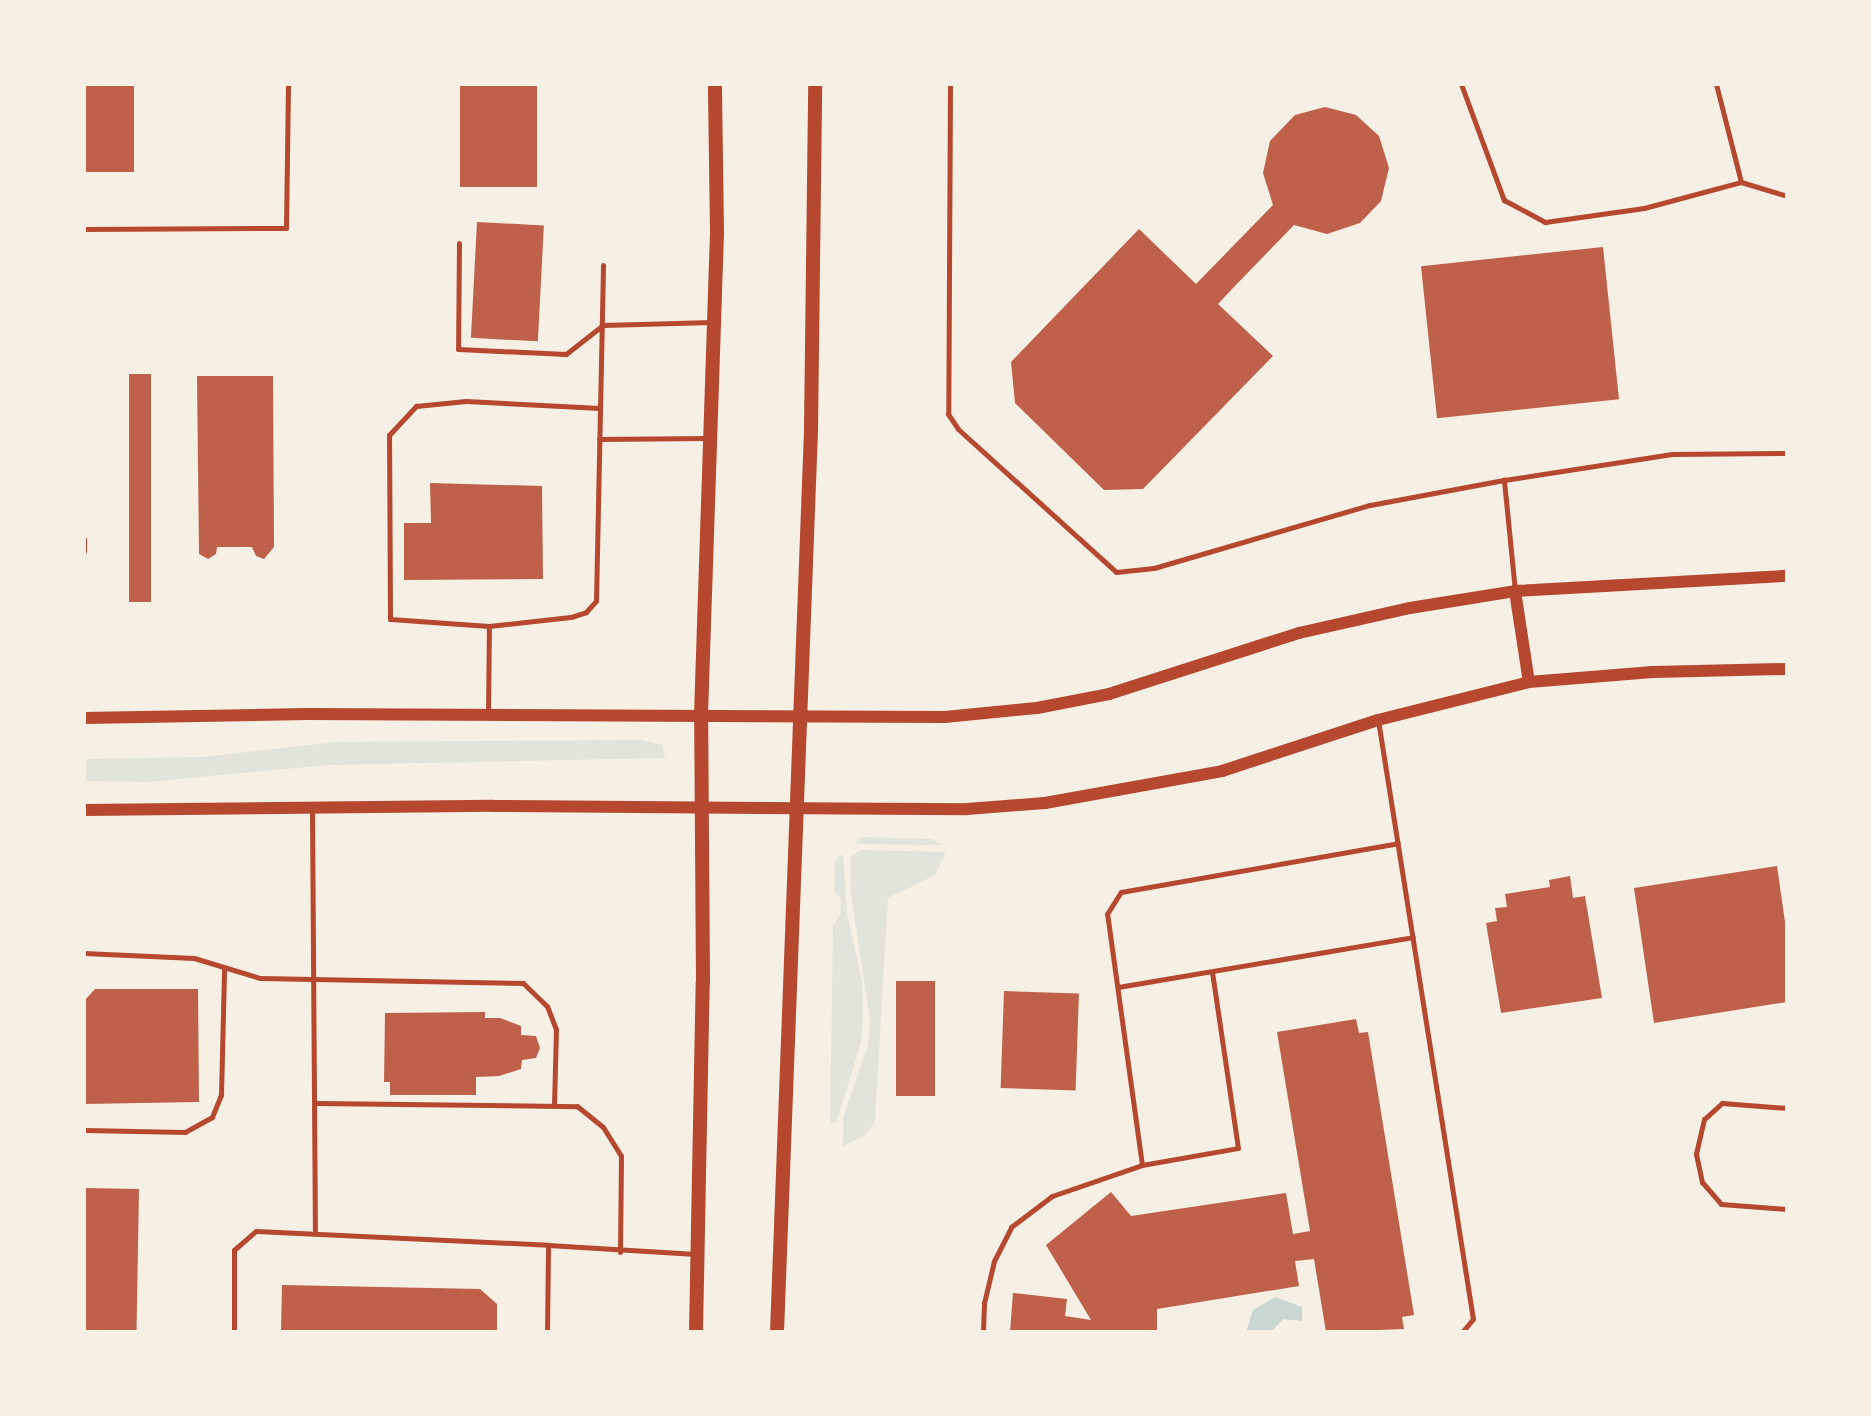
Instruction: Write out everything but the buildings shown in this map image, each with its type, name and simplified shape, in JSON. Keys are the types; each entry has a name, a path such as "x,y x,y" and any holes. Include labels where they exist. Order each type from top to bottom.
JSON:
{"main road":[{"path":"696,1332 701,715 714,322 715,84"},
{"path":"777,1332 798,717 811,429 815,84"}],"street":[{"path":"84,718 488,715 945,717 1037,708 1110,694 1299,633 1410,608 1515,591 1787,576"},
{"path":"1515,591 1530,682"},
{"path":"84,810 795,806 967,810 1073,799 1222,771 1378,719 1530,682 1653,672 1787,668"}],"lane":[{"path":"84,229 286,228 288,84"},
{"path":"950,84 948,414 958,429 1116,572 1154,568 1370,505 1504,480 1672,454 1787,453"},
{"path":"1461,84 1504,200 1545,222 1644,208 1741,182 1787,196"},
{"path":"1716,84 1741,182"},
{"path":"459,243 458,349 566,354 603,325 714,322"},
{"path":"600,408 466,401 416,406 389,435 390,619 489,626 571,617 586,612 596,601 603,265"},
{"path":"599,439 710,438"},
{"path":"1504,480 1515,591"},
{"path":"84,539 84,551"},
{"path":"488,715 489,626"},
{"path":"1378,719 1473,1319 1462,1332"},
{"path":"312,810 317,1103 315,1230"},
{"path":"1142,1165 1108,914 1121,892 1398,843"},
{"path":"1118,987 1413,937"},
{"path":"84,953 194,958 260,978 315,977 523,984 547,1006 556,1029 554,1104"},
{"path":"84,1130 185,1132 212,1117 221,1095 224,969"},
{"path":"983,1332 984,1303 994,1261 1011,1227 1052,1196 1142,1165 1238,1148 1212,972"},
{"path":"317,1103 577,1105 603,1127 621,1156 620,1252"},
{"path":"1787,1108 1722,1103 1704,1119 1696,1154 1702,1182 1721,1204 1787,1209"},
{"path":"234,1332 234,1250 256,1231 315,1230 620,1252 698,1254"},
{"path":"547,1332 548,1245"}],"shaded area":[{"path":"641,740 662,745 665,758 328,765 148,782 84,781 84,759 204,757 335,742"},
{"path":"863,837 931,839 943,845 853,844"},
{"path":"861,850 946,852 935,875 888,898 875,1121 866,1135 843,1146 843,1118 868,1045 870,1020 851,895 850,857"},
{"path":"839,855 843,855 847,913 862,981 863,1014 861,1043 836,1123 830,1123 833,925 840,915 841,900 834,890 835,863"},
{"path":"1275,1297 1302,1307 1302,1321 1283,1319 1271,1332 1246,1332 1253,1310"}]}
